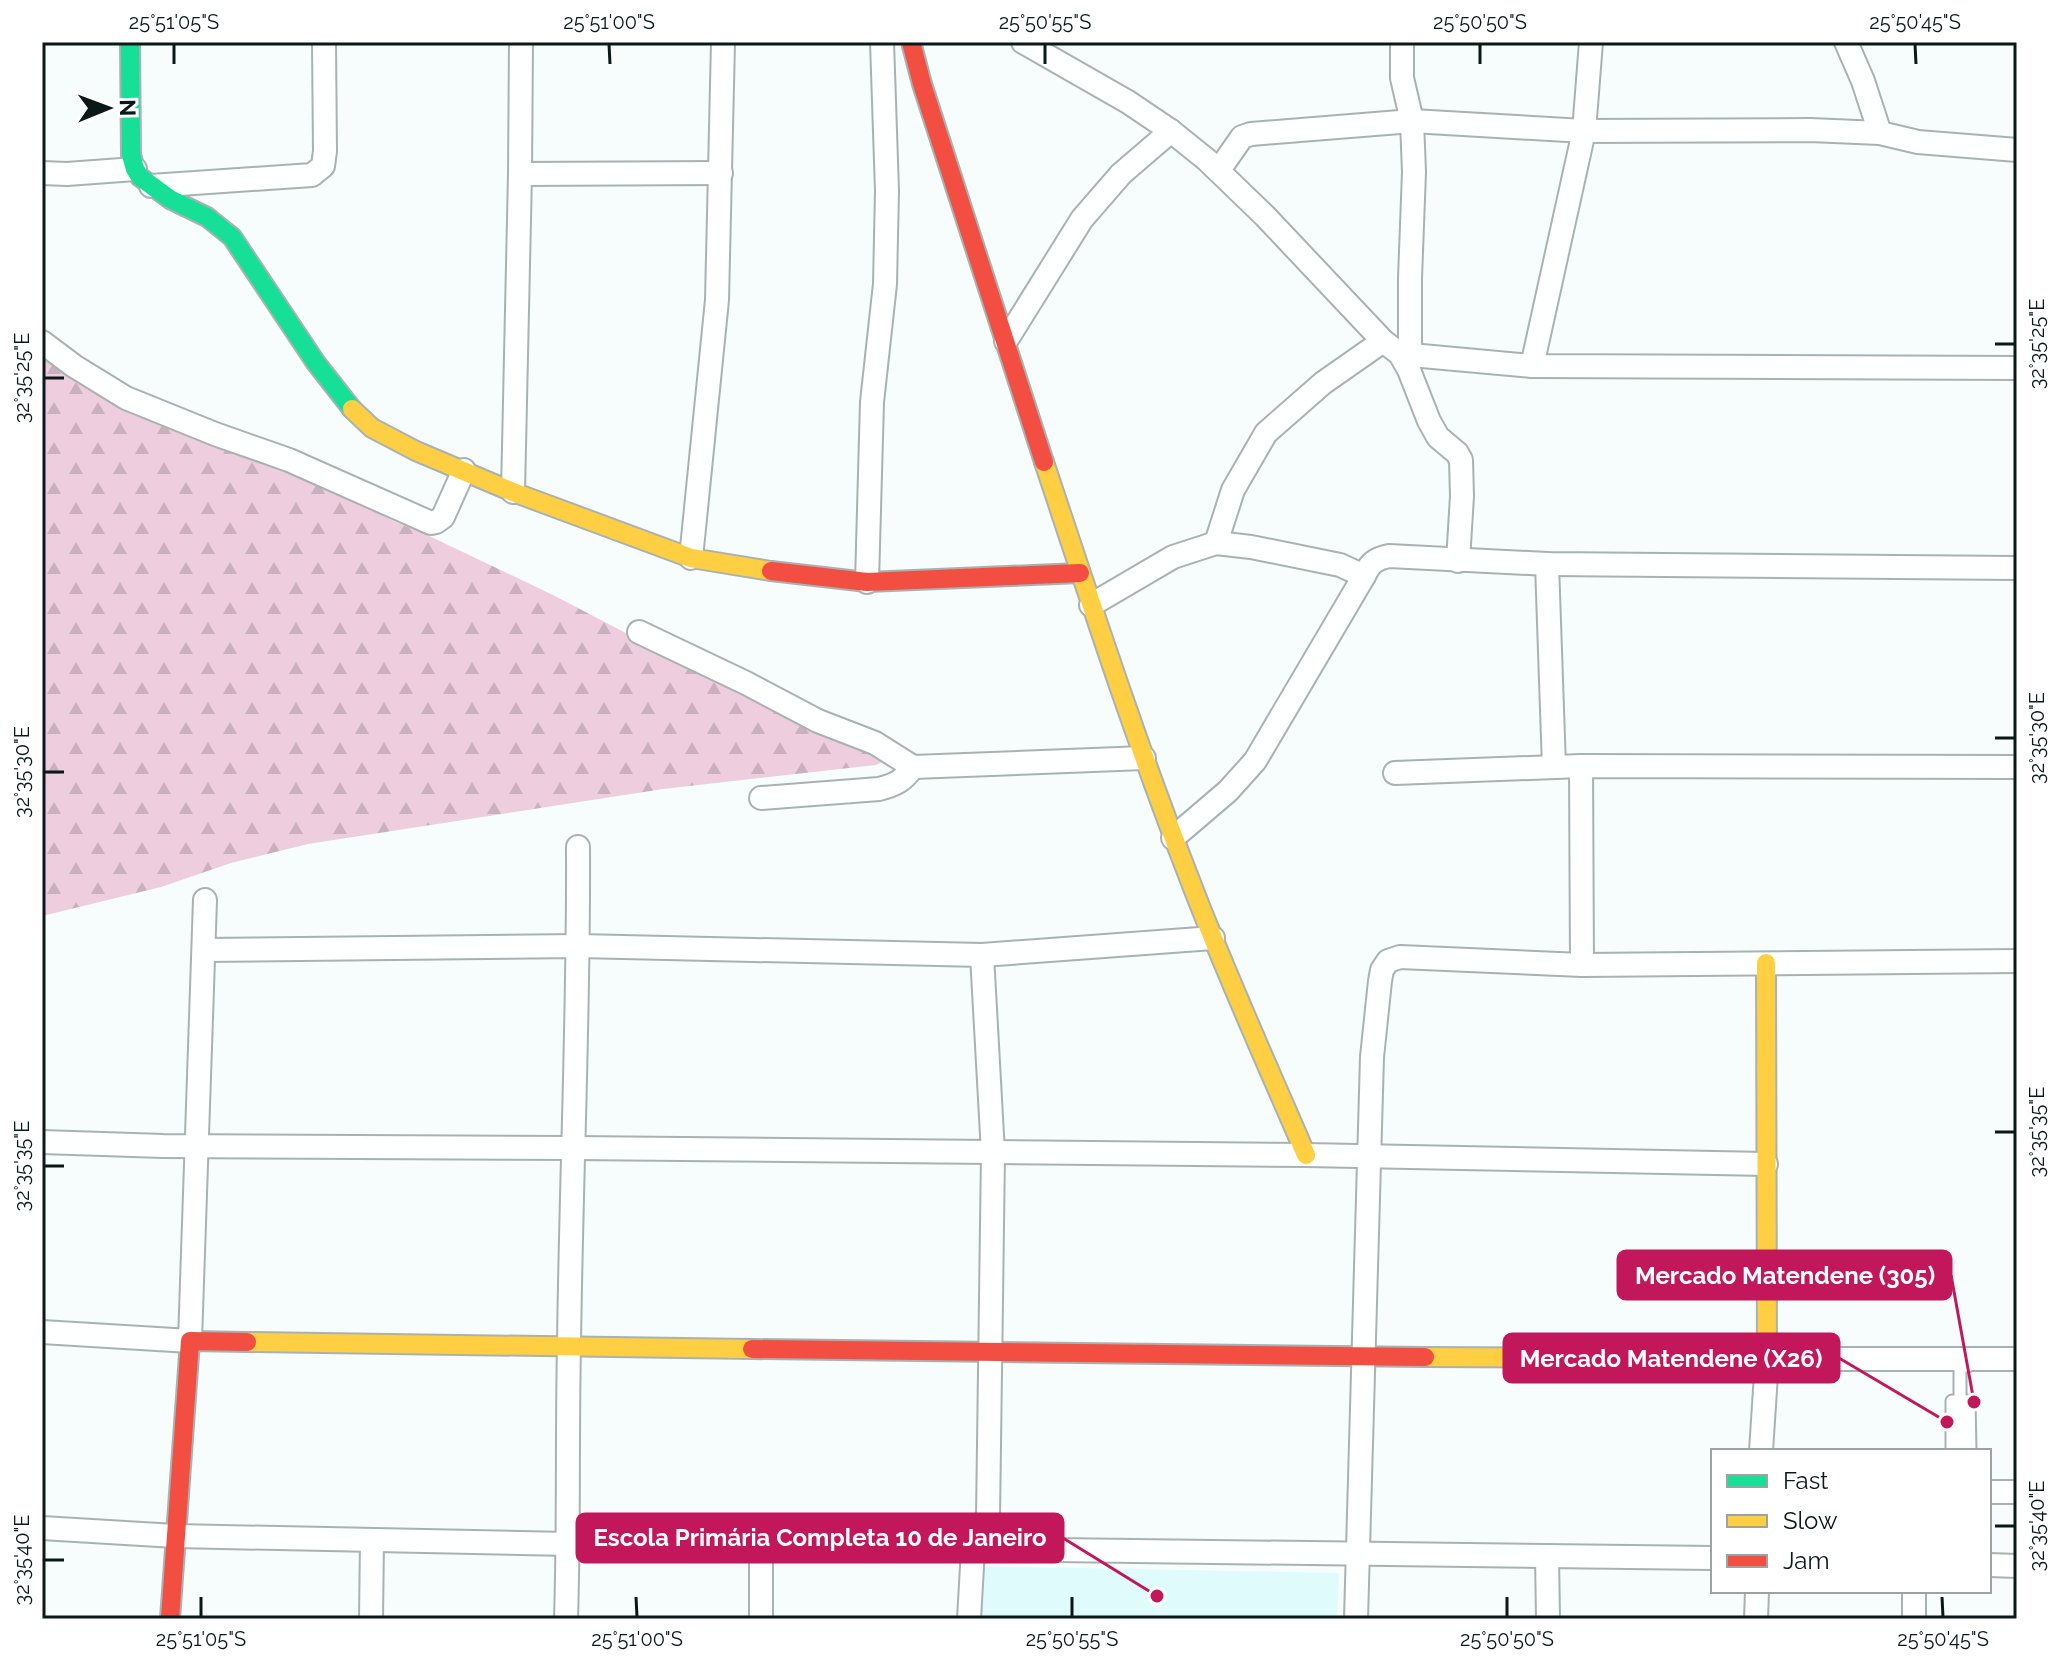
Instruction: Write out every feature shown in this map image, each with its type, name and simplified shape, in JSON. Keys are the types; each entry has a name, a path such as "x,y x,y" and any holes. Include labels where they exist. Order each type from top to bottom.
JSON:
{"street":[{"path":"130,42 131,155 140,177 170,199 207,217 232,237 316,363 357,416 372,428 416,451 513,492 691,558 867,582 1080,573"},
{"path":"151,186 312,175 323,166 324,42"},
{"path":"513,492 521,42"},
{"path":"691,558 717,300 723,42"},
{"path":"867,582 872,402 885,284 887,191 882,42"},
{"path":"911,42 1080,573 1144,758 1213,938 1306,1155"},
{"path":"1023,42 1115,94 1171,131 1219,170 1398,350 1438,437 1461,460 1458,561"},
{"path":"1398,350 1410,278 1414,172 1412,121 1402,78 1402,42"},
{"path":"1532,366 1584,131 1591,42"},
{"path":"1846,42 1880,133"},
{"path":"1219,170 1242,137 1251,134 1412,121 1584,131 1810,130 1880,133 1918,142 2017,150"},
{"path":"1006,341 1088,212 1121,174 1171,131"},
{"path":"42,173 135,169"},
{"path":"520,174 721,173"},
{"path":"42,342 126,398 289,460 431,523 443,517 464,470"},
{"path":"1216,543 1233,490 1266,433 1323,383 1398,350 1532,366 2017,368"},
{"path":"1091,605 1173,557 1216,543 1340,565 1364,576"},
{"path":"1173,838 1228,791 1255,761 1369,565 1376,559 1389,556 1547,564 2017,568"},
{"path":"1547,564 1554,767"},
{"path":"639,632 818,721 875,743 913,767 1144,758"},
{"path":"1581,766 1582,965"},
{"path":"1395,773 1581,766 2017,767"},
{"path":"761,798 879,789 905,779 913,767"},
{"path":"566,1619 579,946 578,847"},
{"path":"170,1619 190,1341 205,900"},
{"path":"205,950 579,946 982,955 1213,938"},
{"path":"969,1619 973,1549 988,1518 992,1352 993,1153 982,955"},
{"path":"1356,1619 1372,1057 1380,981 1388,961 1400,957 1582,965 2017,961"},
{"path":"1761,1449 1767,1359 1766,963"},
{"path":"42,1142 195,1146 1306,1155 1766,1164"},
{"path":"42,1332 190,1341 992,1352 1365,1357 2017,1359"},
{"path":"1991,1492 2017,1492"},
{"path":"42,1528 175,1536 569,1544 1711,1558"},
{"path":"371,1619 372,1540"},
{"path":"761,1544 761,1619"},
{"path":"1547,1556 1548,1619"},
{"path":"1991,1565 2017,1566"},
{"path":"1756,1619 1757,1593"},
{"path":"1914,1593 1914,1619"}],"lane":[{"path":"1960,1449 1960,1366 2017,1366"},
{"path":"1952,1449 1952,1401 1969,1401 1970,1449"},
{"path":"1991,1484 2017,1484"}],"shaded area":[{"path":"976,1566 1339,1573 1337,1619 976,1619"}],"green space":[{"path":"42,353 555,596 729,687 884,761 876,765 663,789 308,844 231,863 161,887 42,916"}],"traffic: fast":[{"path":"130,42 131,155 135,169 140,177 170,199 207,217 232,237 316,363 352,409"}],"traffic: slow":[{"path":"352,409 372,428 416,451 513,492 691,558 771,571"},
{"path":"1044,462 1168,824 1216,946 1306,1155"},
{"path":"1425,1357 1767,1359 1766,963"},
{"path":"247,1342 752,1349"}],"traffic: jam":[{"path":"911,42 1044,462"},
{"path":"771,571 867,582 1080,573"},
{"path":"170,1619 190,1341 247,1342"},
{"path":"752,1349 1425,1357"}],"place":[{"name":"Mercado Matendene (305)","path":"1974,1402"},
{"name":"Mercado Matendene (X26)","path":"1947,1422"},
{"name":"Escola Primária Completa 10 de Janeiro","path":"1157,1596"}]}
